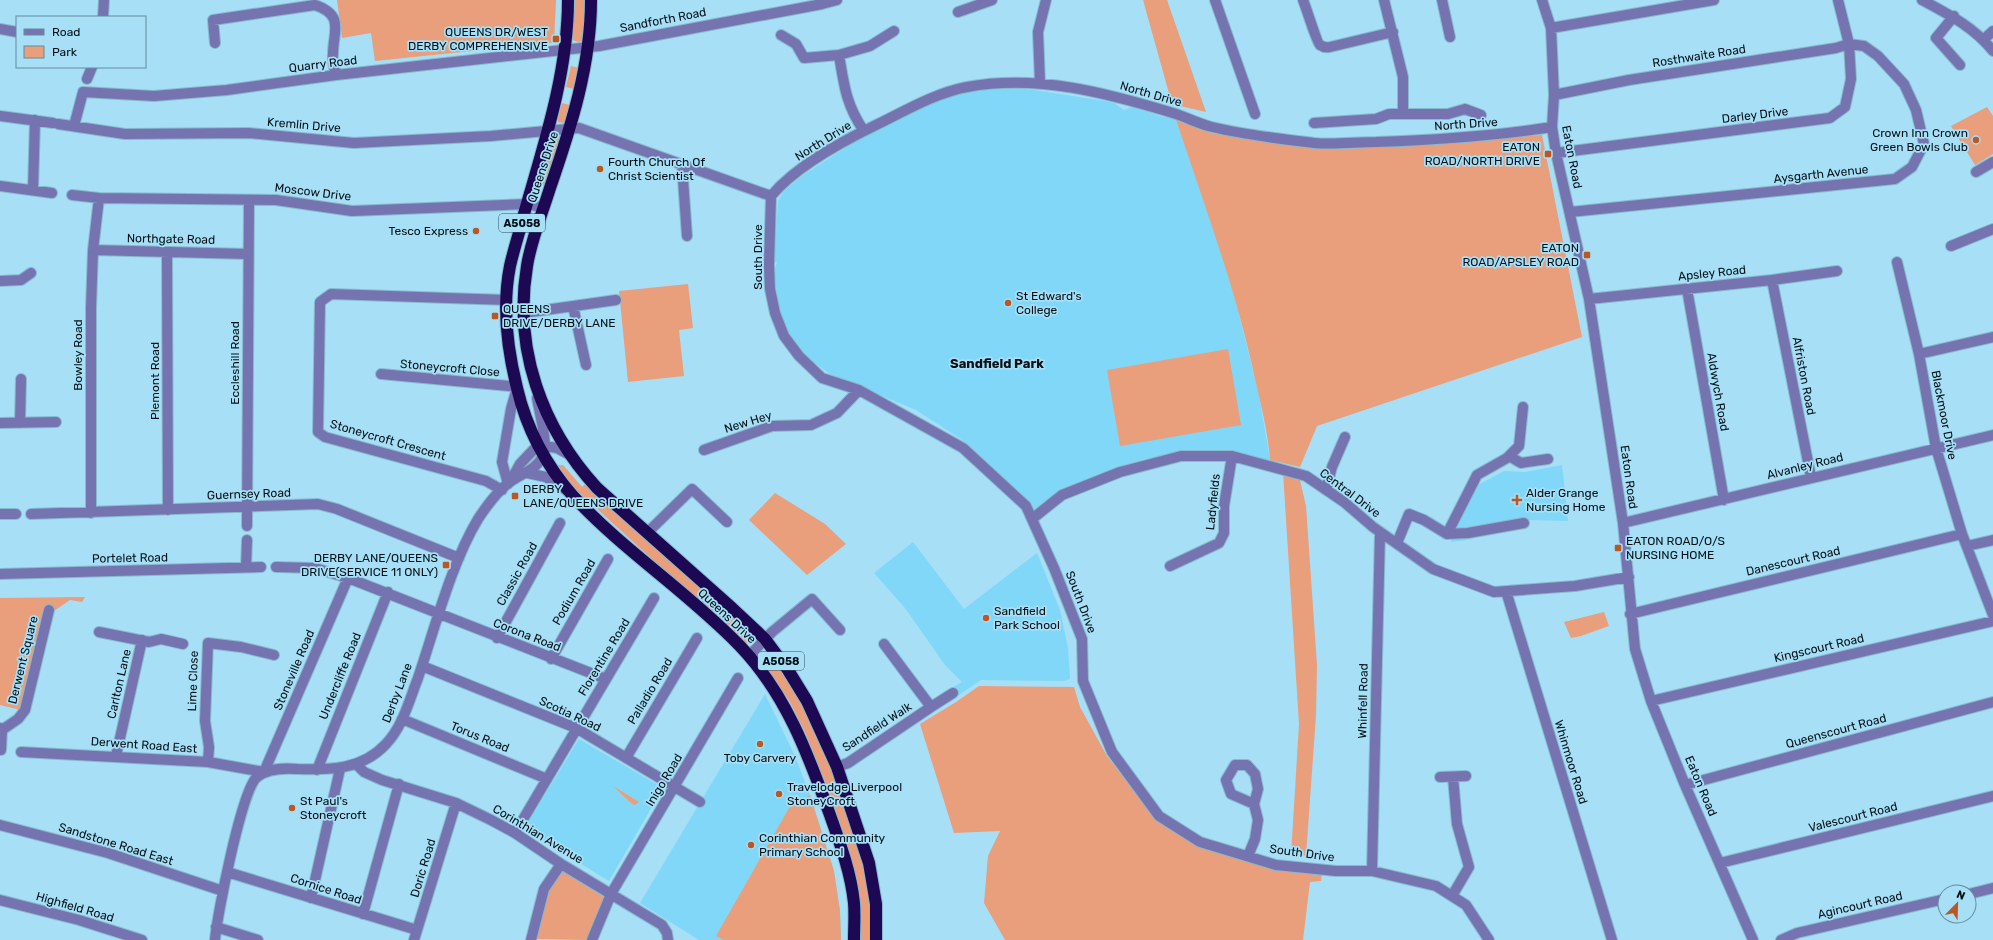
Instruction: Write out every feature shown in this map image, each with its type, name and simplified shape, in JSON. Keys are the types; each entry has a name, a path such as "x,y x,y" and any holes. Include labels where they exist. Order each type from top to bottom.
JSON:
{"highway":[{"name":"Queens Drive","path":"568,0 565,50 555,104 510,267 507,300 507,336 516,386 524,413 543,449 571,493 619,539 709,618 749,656 765,676 787,711 802,740 815,773 847,870 854,901 854,940"},
{"name":"Queens Drive","path":"591,0 588,48 579,94 570,128 527,266 524,313 525,341 535,384 551,422 568,454 597,488 765,639 788,670 807,701 837,767 869,863 876,904 876,940"}],"street":[{"path":"103,16 104,0"},
{"name":"Sandforth Road","path":"565,50 588,48 836,0"},
{"path":"958,12 992,0"},
{"path":"1040,83 1038,32 1046,0"},
{"path":"1215,0 1255,114"},
{"path":"1303,0 1311,17 1318,41 1323,47 1330,48 1392,28"},
{"path":"1384,0 1403,77 1403,114"},
{"path":"1442,0 1446,31"},
{"name":"Eaton Road","path":"1542,0 1551,28 1554,95 1552,127 1556,153 1590,300 1623,523 1629,577 1630,614 1635,649 1651,701 1685,785 1754,940"},
{"path":"1551,28 1714,0"},
{"name":"Darley Drive","path":"1556,153 1830,118 1845,106 1851,79 1849,44 1838,0"},
{"path":"1922,0 1954,16 1984,39 1993,51"},
{"path":"215,43 213,16 307,5 322,7 333,17 336,25 333,54 336,75"},
{"path":"1954,16 1936,38 1960,65"},
{"path":"0,29 16,32"},
{"path":"781,35 796,44 804,58 839,55 870,46 894,31"},
{"path":"1984,39 1993,31"},
{"name":"Rosthwaite Road","path":"1554,95 1629,80 1849,44"},
{"name":"Aysgarth Avenue","path":"1570,212 1895,179 1912,167 1924,144 1916,110 1904,84 1878,56 1864,46 1849,44"},
{"name":"Quarry Road","path":"74,126 83,92 154,96 227,90 336,75 565,50"},
{"path":"839,55 845,94 856,119 864,131"},
{"path":"86,79 92,68"},
{"name":"North Drive","path":"772,196 783,182 824,154 864,131 930,99 965,87 992,83 1040,83 1102,94 1174,114 1211,127 1316,143 1410,141 1503,134 1552,127"},
{"path":"1314,123 1376,119 1389,114 1448,114 1465,109 1481,115"},
{"name":"Kremlin Drive","path":"0,116 125,134 249,133 354,143 491,136 579,128 772,196"},
{"path":"33,190 35,120"},
{"path":"1976,172 1993,162"},
{"path":"682,165 687,236"},
{"path":"0,186 52,193"},
{"name":"Moscow Drive","path":"72,195 100,198 297,201 352,211 527,204 544,208"},
{"name":"South Drive","path":"772,196 769,265 770,290 775,313 784,336 799,356 822,378 859,390 963,448 1026,506 1054,568 1082,639 1083,681 1112,752 1159,816 1200,842 1276,865 1336,872 1372,870 1436,886 1466,905 1489,940"},
{"name":"Bowley Road","path":"91,513 91,331 93,250 100,198"},
{"name":"Eccleshill Road","path":"247,526 249,200"},
{"path":"1951,246 1993,229"},
{"name":"Northgate Road","path":"93,250 248,254"},
{"name":"Plemont Road","path":"167,253 168,510"},
{"name":"Blackmoor Drive","path":"1897,262 1919,354 1936,448 1962,534 1993,615"},
{"name":"Apsley Road","path":"1590,300 1772,280 1838,271"},
{"path":"0,281 21,280 31,273"},
{"name":"Alfriston Road","path":"1772,280 1811,477"},
{"name":"Aldwych Road","path":"1687,289 1724,500"},
{"name":"Stoneycroft Crescent","path":"507,300 330,294 320,302 318,432 330,438 486,481 507,485"},
{"path":"524,313 616,300"},
{"path":"574,306 586,365"},
{"path":"1919,354 1993,337"},
{"name":"Stoneycroft Close","path":"381,374 516,386"},
{"path":"20,423 21,379"},
{"name":"A5058","path":"535,384 543,449"},
{"name":"Queens Drive","path":"507,485 502,462 516,386"},
{"name":"New Hey","path":"704,450 772,426 811,426 837,413 859,390"},
{"path":"1447,534 1477,475 1509,456 1519,446 1523,407"},
{"path":"0,423 56,422"},
{"name":"Alvanley Road","path":"1623,523 1724,500 1811,477 1993,435"},
{"path":"1326,490 1332,467 1345,437"},
{"name":"Queens Drive","path":"543,449 568,454"},
{"name":"Derby Lane","path":"507,485 538,465 543,449"},
{"name":"Derby Lane","path":"264,772 282,768 317,770 340,769 357,765 385,745 395,732 402,719 459,558 478,520 507,485 520,464 543,449"},
{"name":"Central Drive","path":"1032,519 1062,495 1120,472 1181,456 1232,456 1306,476 1344,502 1380,532 1433,569 1494,592 1575,586 1629,577"},
{"name":"Ladyfields","path":"1170,566 1219,543 1224,533 1224,506 1232,456"},
{"path":"1509,456 1522,463 1548,459"},
{"path":"526,473 546,477 571,493"},
{"path":"647,533 692,489 727,522"},
{"name":"Guernsey Road","path":"31,514 318,504 337,509 459,558"},
{"path":"0,514 16,514"},
{"path":"1397,543 1409,514 1424,520 1447,534 1468,533 1524,523"},
{"name":"Classic Road","path":"497,638 560,523"},
{"name":"Whinfell Road","path":"1372,870 1380,532"},
{"name":"Danescourt Road","path":"1630,614 1962,534"},
{"path":"246,567 247,540"},
{"path":"1967,546 1993,540"},
{"name":"Podium Road","path":"551,659 608,559"},
{"name":"Portelet Road","path":"0,574 262,567"},
{"path":"276,567 315,568 388,592 440,613"},
{"name":"Stoneville Road","path":"264,772 348,578"},
{"name":"Whinmoor Road","path":"1506,591 1612,940"},
{"name":"Undercliffe Road","path":"317,770 388,592"},
{"name":"Florentine Road","path":"515,833 654,598"},
{"path":"749,656 765,639 812,599 840,630"},
{"name":"Derwent Square","path":"4,751 1,729 18,719 25,710 49,610"},
{"name":"Corona Road","path":"440,613 497,638 606,679"},
{"name":"Kingscourt Road","path":"1651,701 1993,621"},
{"name":"Carlton Lane","path":"99,632 150,642 161,639 183,644"},
{"name":"Palladio Road","path":"626,758 697,638"},
{"name":"Carlton Lane","path":"116,756 142,640"},
{"name":"Lime Close","path":"208,762 210,746 205,721 208,643 274,655"},
{"name":"Sandfield Walk","path":"884,644 931,708"},
{"name":"Scotia Road","path":"422,666 576,728 700,802"},
{"name":"Inigo Road","path":"592,940 611,894 738,678"},
{"name":"Sandfield Walk","path":"837,767 848,763 953,693"},
{"name":"Queenscourt Road","path":"1685,785 1993,702"},
{"name":"Torus Road","path":"402,719 547,779"},
{"name":"Derwent Road East","path":"21,752 208,762 264,772"},
{"name":"Corinthian Avenue","path":"357,765 364,772 382,780 399,784 456,803 515,833 561,864 662,925 668,934 668,940"},
{"path":"311,898 340,769"},
{"path":"215,940 216,927 227,872 246,798 254,779 264,772"},
{"path":"1440,777 1466,776"},
{"path":"1452,896 1469,867 1457,824 1453,777"},
{"path":"362,914 399,784"},
{"name":"Valescourt Road","path":"1720,863 1993,796"},
{"name":"Doric Road","path":"416,935 456,803"},
{"path":"1248,856 1255,839 1258,820 1254,804"},
{"name":"Sandstone Road East","path":"0,825 108,853 223,891"},
{"path":"531,940 544,890 561,864"},
{"name":"Cornice Road","path":"227,872 362,914 416,935"},
{"path":"1977,892 1993,888"},
{"name":"Highfield Road","path":"0,900 80,920 142,940"},
{"name":"Agincourt Road","path":"1781,940 1797,933 1937,901"},
{"path":"216,927 258,940"}],"shaded area":[{"name":"St Edward's College","path":"1021,88 1105,101 1114,103 1124,110 1132,107 1163,117 1175,117 1219,244 1236,302 1259,395 1270,460 1229,453 1179,454 1149,458 1099,475 1034,517 1012,486 965,442 916,410 830,374 810,360 792,341 780,315 774,272 777,262 774,262 778,201 783,192 802,176 845,148 881,127 930,103 958,94 980,90"},
{"name":"Alder Grange Nursing Home","path":"1562,465 1568,521 1528,520 1467,540 1451,542 1452,536 1471,493 1478,485 1504,471 1525,472"},
{"name":"Sandfield Park School","path":"913,542 964,609 1037,553 1060,610 1068,648 1070,679 1064,681 981,680 956,697 950,689 962,682 945,665 905,608 874,573"},
{"name":"Corinthian Community Primary School","path":"765,694 795,756 810,795 834,871 840,911 841,940 699,940 640,903"},
{"path":"579,739 663,788 609,881 524,829"}],"green space":[{"path":"337,0 556,0 554,43 487,46 486,41 477,42 477,48 471,48 472,51 375,61 371,33 342,38"},
{"path":"575,0 585,0 583,40 579,42 572,40"},
{"path":"1143,0 1167,0 1206,112 1172,104"},
{"path":"571,66 579,68 574,89 566,87"},
{"path":"562,103 570,105 565,123 558,122"},
{"name":"Crown Inn Crown Green Bowls Club","path":"1987,107 1993,116 1993,154 1975,165 1951,126"},
{"path":"1175,117 1211,133 1320,146 1542,135 1582,337 1317,426 1300,467 1270,460 1268,439 1262,409 1239,312 1219,247"},
{"path":"554,134 561,136 545,185 540,187 538,183"},
{"path":"688,284 693,328 679,330 684,376 628,382 619,291"},
{"path":"1228,349 1241,425 1120,446 1107,370"},
{"path":"558,465 563,465 582,487 585,484 752,636 746,645 572,486"},
{"path":"1283,472 1299,476 1306,506 1317,665 1316,715 1306,856 1291,855 1299,724"},
{"path":"775,493 825,524 846,544 807,575 749,520"},
{"path":"85,597 82,602 70,600 54,611 21,710 0,705 0,598"},
{"path":"1604,612 1609,626 1571,638 1564,622"},
{"path":"769,653 799,697 832,769 864,863 870,899 871,940 861,940 860,907 856,879 832,799 805,732 790,702 761,660"},
{"path":"979,686 1074,687 1080,707 1107,756 1158,822 1197,846 1241,860 1322,872 1321,881 1310,882 1303,940 1005,940 984,903 988,856 1000,831 954,833 920,724"},
{"path":"613,786 639,802 635,805 632,804"},
{"path":"810,795 834,871 840,911 841,940 724,940 716,936 789,808"},
{"path":"562,871 604,897 588,940 537,939 548,891"}],"place":[{"name":"QUEENS DR/WEST DERBY COMPREHENSIVE","path":"556,39"},
{"name":"Crown Inn Crown Green Bowls Club","path":"1976,140"},
{"name":"EATON ROAD/NORTH DRIVE","path":"1548,154"},
{"name":"Fourth Church Of Christ Scientist","path":"600,169"},
{"name":"Tesco Express","path":"476,231"},
{"name":"EATON ROAD/APSLEY ROAD","path":"1587,255"},
{"name":"St Edward's College","path":"1008,303"},
{"name":"QUEENS DRIVE/DERBY LANE","path":"495,316"},
{"name":"DERBY LANE/QUEENS DRIVE","path":"515,496"},
{"name":"Alder Grange Nursing Home","path":"1517,500"},
{"name":"EATON ROAD/O/S NURSING HOME","path":"1618,548"},
{"name":"DERBY LANE/QUEENS DRIVE(SERVICE 11 ONLY)","path":"446,565"},
{"name":"Sandfield Park School","path":"986,618"},
{"name":"Toby Carvery","path":"760,744"},
{"name":"Travelodge Liverpool StoneyCroft","path":"779,794"},
{"name":"St Paul's Stoneycroft","path":"292,808"},
{"name":"Corinthian Community Primary School","path":"751,845"}],"district":[{"name":"Sandfield Park","path":"997,363"}]}
